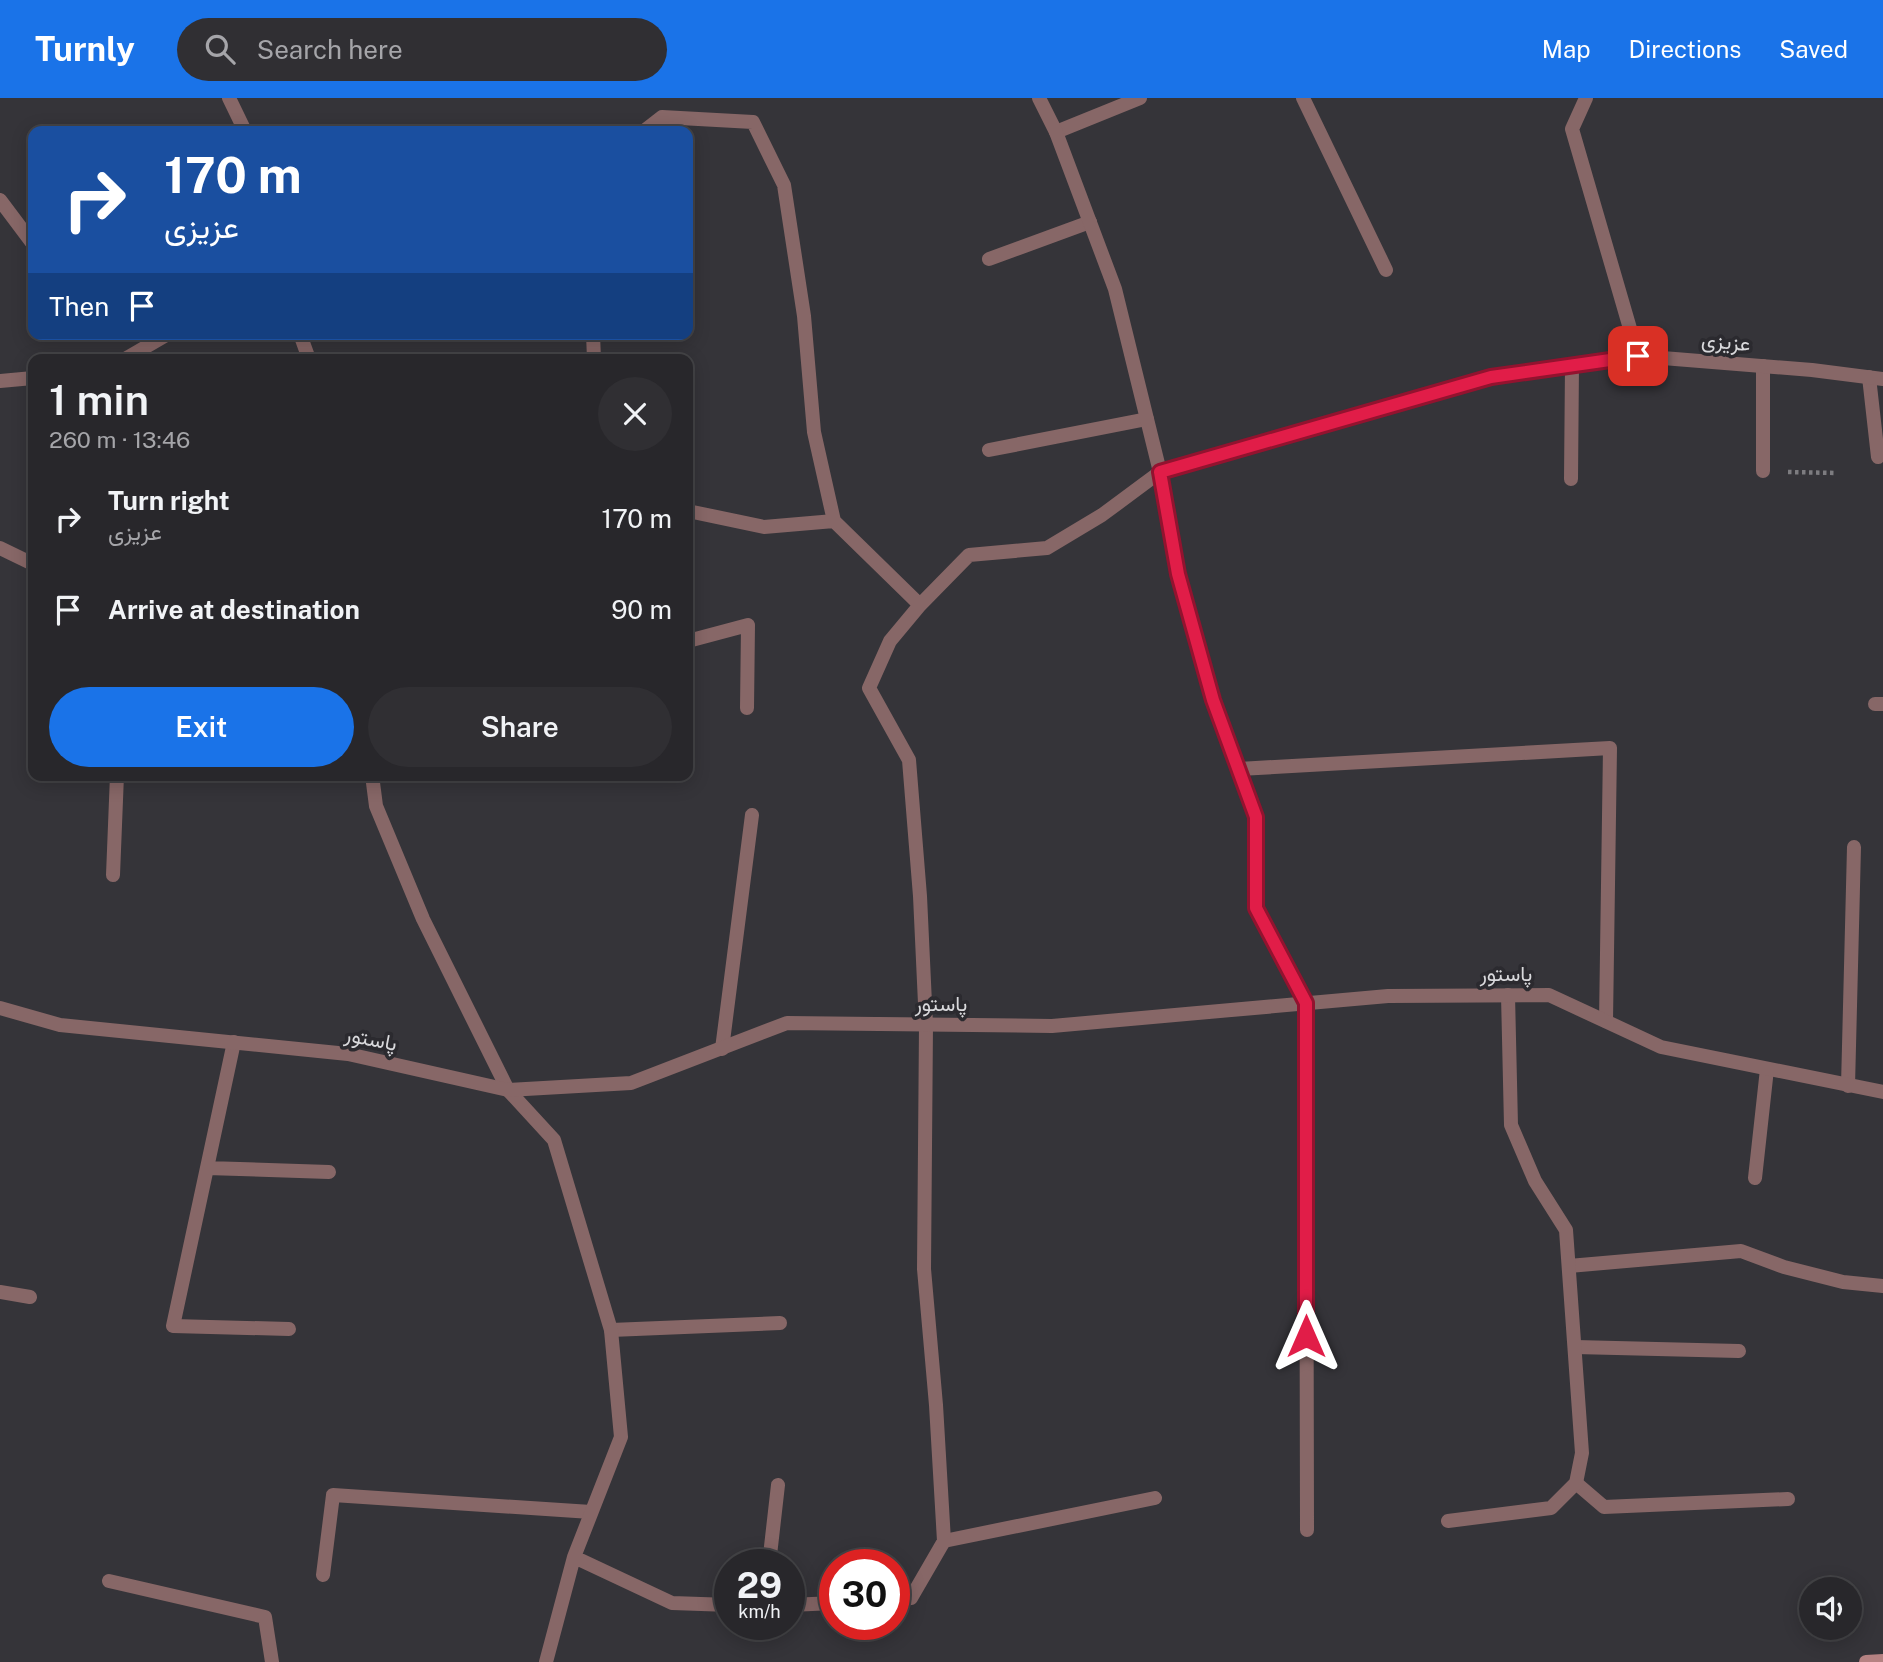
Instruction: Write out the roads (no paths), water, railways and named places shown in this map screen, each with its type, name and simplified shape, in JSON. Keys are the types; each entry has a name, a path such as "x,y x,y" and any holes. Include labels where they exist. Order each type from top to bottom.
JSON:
{"main road":[{"path":"1866,1662 1883,1661"}],"street":[{"path":"229,98 243,126"},
{"path":"1039,98 1056,132 1115,289 1160,472 1178,574 1213,700 1256,817 1256,908 1306,1003 1307,1530"},
{"path":"1056,132 1140,98"},
{"path":"1303,98 1386,270"},
{"path":"1586,98 1572,129 1638,356"},
{"path":"650,126 662,117 754,122 784,186 804,316 814,432 834,521 920,605"},
{"path":"0,200 28,237"},
{"path":"989,259 1090,222"},
{"path":"133,354 157,340"},
{"name":"عزیزی","path":"1160,472 1491,377 1638,356 1876,378"},
{"path":"1571,479 1572,365"},
{"path":"1762,471 1763,366"},
{"path":"1876,378 1878,457"},
{"path":"0,382 28,379"},
{"path":"989,450 1147,419"},
{"path":"910,1598 944,1541 924,1269 926,1025 920,896 909,760 869,688 890,641 920,605 969,555 1047,548 1102,515 1160,472"},
{"path":"693,512 764,527 834,521"},
{"path":"0,548 28,562"},
{"path":"693,640 748,625 747,708"},
{"path":"1239,769 1610,748 1606,1021"},
{"path":"113,875 117,781"},
{"path":"373,781 376,806 423,919 508,1090 554,1140 611,1330 621,1437 574,1557 545,1662"},
{"path":"722,1049 752,815"},
{"path":"1848,1086 1854,847"},
{"path":"1448,1521 1551,1508 1576,1483 1582,1453 1566,1230 1535,1181 1511,1125 1508,995"},
{"name":"پاستور","path":"0,1008 60,1025 348,1054 508,1090 631,1083 787,1023 1052,1026 1388,996 1549,995 1661,1047 1883,1092"},
{"path":"234,1042 173,1326 289,1329"},
{"path":"1755,1178 1767,1069"},
{"path":"207,1168 329,1172"},
{"path":"1569,1266 1741,1251 1784,1268 1843,1282 1883,1286"},
{"path":"0,1292 30,1297"},
{"path":"611,1330 780,1323"},
{"path":"1575,1347 1739,1351"},
{"path":"1576,1483 1604,1507 1788,1499"},
{"path":"771,1549 778,1485"},
{"path":"323,1575 333,1495 591,1512"},
{"path":"944,1541 1155,1498"},
{"path":"574,1557 672,1603 714,1604"},
{"path":"109,1581 265,1617 272,1662"}]}
